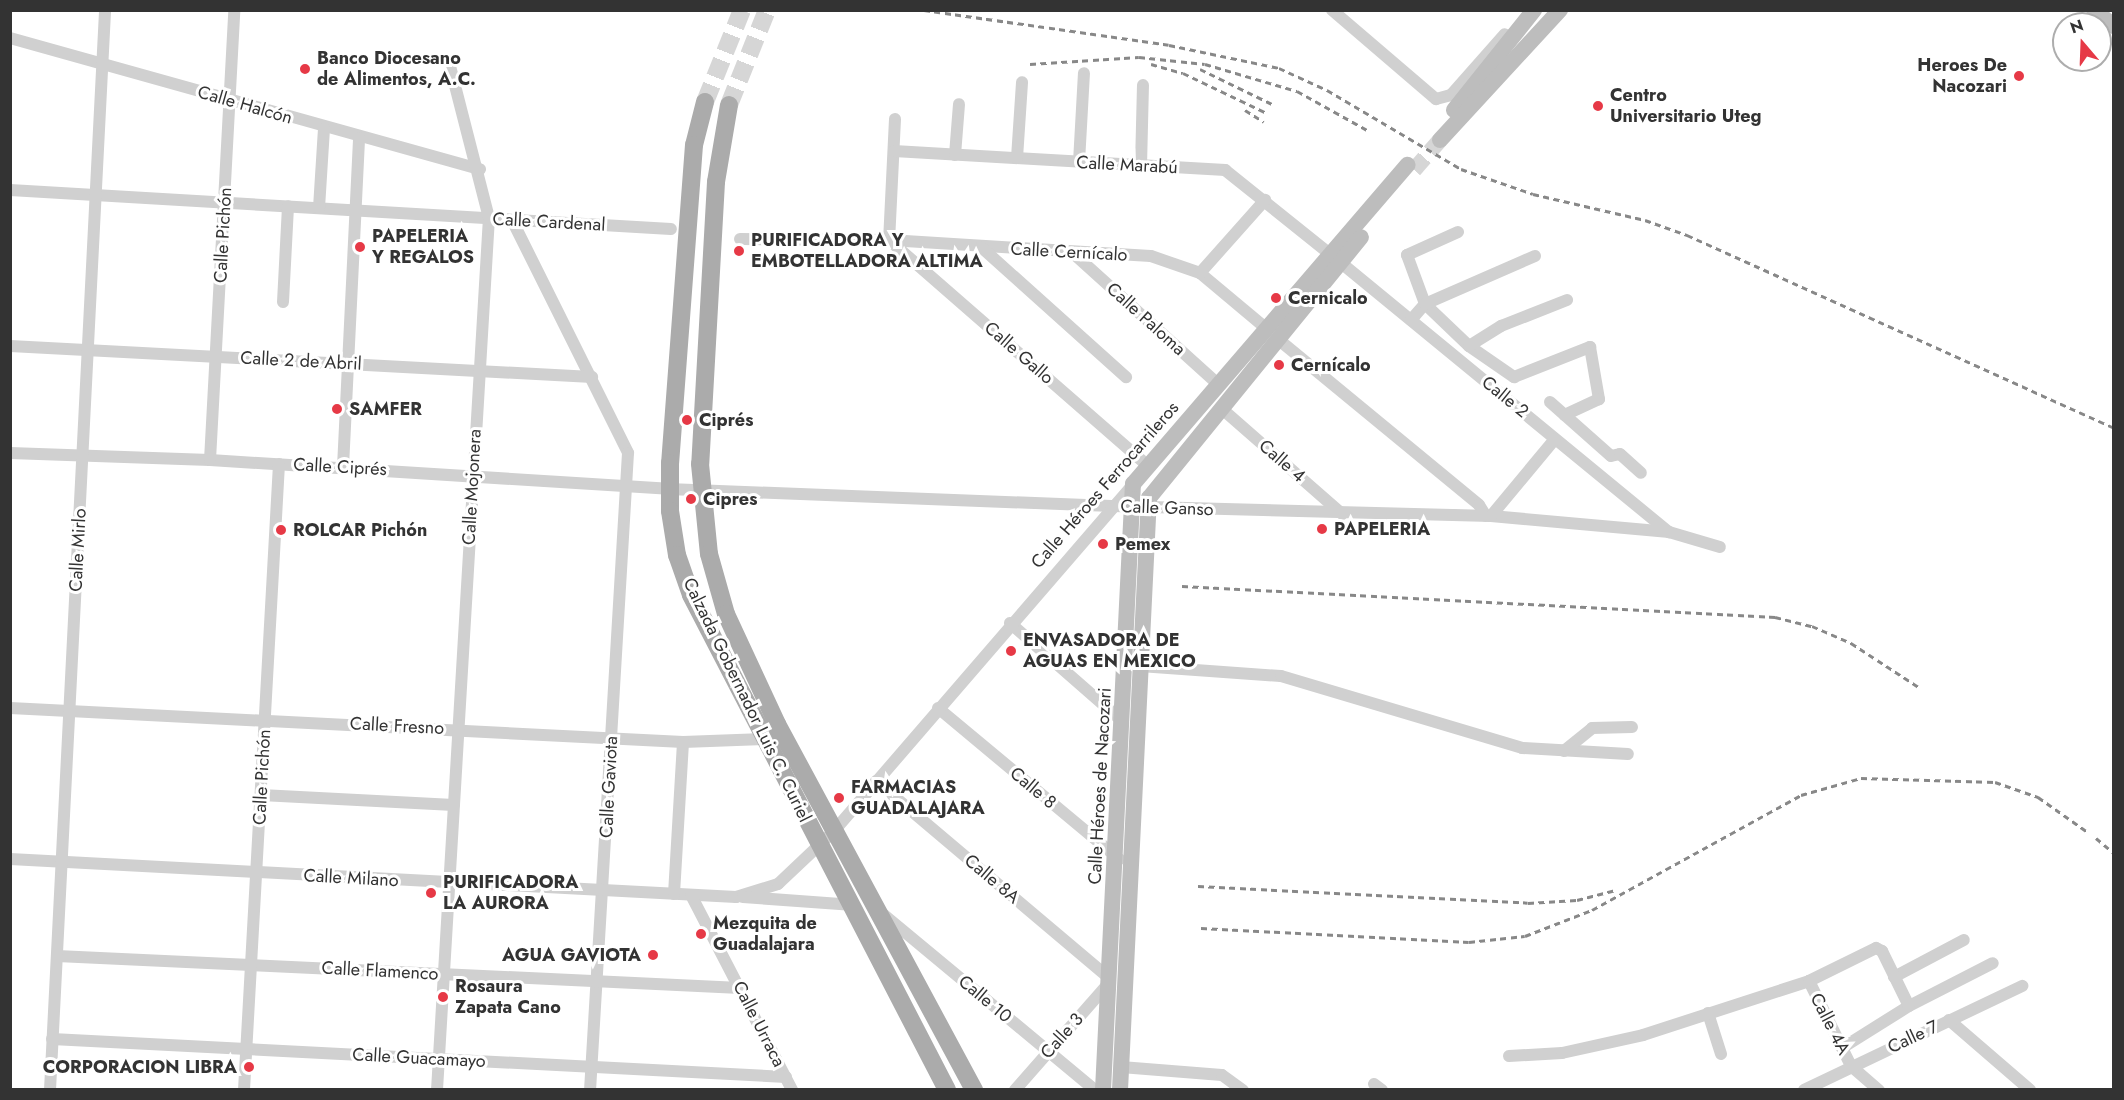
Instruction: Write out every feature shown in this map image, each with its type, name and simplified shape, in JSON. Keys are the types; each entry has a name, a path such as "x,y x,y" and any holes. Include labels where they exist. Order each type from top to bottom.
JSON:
{"main road":[{"path":"1534,10 1436,138 1560,10"},
{"path":"2094,10 2114,26"},
{"name":"Calzada Gobernador Luis C. Curiel","path":"705,102 694,145 669,489 672,530 691,596 820,846 854,905 947,1089"},
{"name":"Calzada Gobernador Luis C. Curiel","path":"729,105 716,182 699,489 709,554 726,614 777,723 974,1089"},
{"name":"Calle Héroes Ferrocarrileros","path":"1140,507 1221,408 1273,334 1410,168"},
{"name":"Calle Héroes Ferrocarrileros","path":"1133,484 1219,385 1273,334"},
{"name":"Calle Héroes de Nacozari","path":"1120,1089 1140,666 1140,507 1133,484"},
{"name":"Calle Héroes de Nacozari","path":"1103,1089 1123,722 1140,507"}],"street":[{"name":"Calle Mirlo","path":"50,1089 105,10"},
{"name":"Calle Pichón","path":"210,460 234,10"},
{"path":"1332,10 1436,99 1443,100 1529,10"},
{"name":"Calle Halcón","path":"10,38 359,138 480,169"},
{"name":"Calle Mojonera","path":"437,1089 478,371 489,218 480,169 449,62"},
{"path":"1079,162 1084,73"},
{"path":"1017,158 1022,82"},
{"path":"1141,166 1143,85"},
{"path":"955,155 958,104"},
{"path":"889,240 896,119"},
{"path":"318,208 324,128"},
{"path":"343,467 359,138"},
{"name":"Calle Marabú","path":"894,151 1225,170 1336,258"},
{"name":"Calle Cardenal","path":"10,190 489,218 513,222 671,229"},
{"path":"1200,273 1265,200"},
{"path":"283,302 288,206"},
{"name":"Calle Gaviota","path":"513,222 592,376 628,453 590,1089"},
{"path":"1458,232 1407,255 1425,304 1469,346 1517,377 1590,347 1599,399 1565,415"},
{"name":"Calle Cernícalo","path":"741,239 889,240 1074,254 1151,256 1200,273 1479,505 1488,516"},
{"name":"Calle Gallo","path":"889,240 1148,466"},
{"path":"981,247 1126,377"},
{"name":"Calle Paloma","path":"1074,254 1219,385"},
{"path":"1411,320 1425,304 1535,256"},
{"name":"Calle 2","path":"1336,258 1669,532"},
{"path":"1469,346 1501,326 1567,300"},
{"name":"Calle 2 de Abril","path":"10,346 592,376"},
{"path":"1550,402 1611,456 1620,454 1641,473"},
{"name":"Calle 4","path":"1221,408 1342,514"},
{"path":"1488,516 1555,439"},
{"name":"Calle Ciprés","path":"10,453 343,467 626,484 669,489"},
{"name":"Calle Pichón","path":"244,1089 279,464"},
{"name":"Calle Héroes Ferrocarrileros","path":"820,846 1010,623 1133,484"},
{"name":"Calle Ganso","path":"669,489 1342,514 1488,516 1669,532 1720,547"},
{"path":"1010,623 1123,722"},
{"path":"1140,666 1281,676 1522,748 1628,754"},
{"name":"Calle Fresno","path":"10,708 683,742 764,739"},
{"name":"Calle 8","path":"938,708 1130,867"},
{"path":"764,739 777,723"},
{"path":"1564,751 1592,728 1632,727"},
{"path":"674,894 683,742"},
{"name":"Calle 8A","path":"876,781 1109,980"},
{"path":"261,795 454,805"},
{"name":"Calle Milano","path":"10,858 736,897 778,884 820,846"},
{"name":"Calle Urraca","path":"691,895 792,1089"},
{"path":"736,897 854,905"},
{"name":"Calle 10","path":"875,908 1095,1089"},
{"path":"1894,977 1964,940"},
{"path":"1509,1056 1596,1046 1809,981 1876,948 1882,951 1909,1006"},
{"name":"Calle Flamenco","path":"57,956 740,988"},
{"path":"1842,1048 1909,1006 1993,963"},
{"name":"Calle 3","path":"1015,1089 1109,980"},
{"name":"Calle 4A","path":"1809,981 1851,1066 1879,1089"},
{"name":"Calle 7","path":"1804,1089 2022,986"},
{"path":"1708,1013 1721,1054"},
{"path":"1949,1020 2030,1089"},
{"name":"Calle Guacamayo","path":"52,1039 786,1077"},
{"path":"1121,1067 1222,1075 1243,1089"}],"tunnel":[{"path":"705,102 742,10"},
{"path":"729,105 767,10"},
{"path":"1414,170 1440,140"}],"railway":[{"path":"924,10 1169,45 1279,68 1327,90 1461,169 1533,194 1645,220 1687,235 2114,428"},
{"path":"1030,64 1139,57 1205,64 1297,91 1369,131"},
{"path":"1151,64 1183,73 1267,113"},
{"path":"1200,69 1274,105"},
{"path":"1245,110 1264,122"},
{"path":"1182,586 1775,617 1812,626 1851,643 1920,688"},
{"path":"1201,928 1469,942 1525,936 1592,910 1801,795 1861,778 1995,782 2038,797 2089,833"},
{"path":"2096,838 2114,853"},
{"path":"1198,886 1528,903 1577,900 1616,890"}],"place":[{"name":"Banco Diocesano de Alimentos, A.C.","path":"305,69"},
{"name":"Heroes De Nacozari","path":"2019,76"},
{"name":"Centro Universitario Uteg","path":"1598,106"},
{"name":"PAPELERIA Y REGALOS","path":"360,247"},
{"name":"PURIFICADORA Y EMBOTELLADORA ALTIMA","path":"739,251"},
{"name":"Cernicalo","path":"1276,298"},
{"name":"Cernícalo","path":"1279,365"},
{"name":"SAMFER","path":"337,409"},
{"name":"Ciprés","path":"687,420"},
{"name":"Cipres","path":"691,499"},
{"name":"PAPELERIA","path":"1322,529"},
{"name":"ROLCAR Pichón","path":"281,530"},
{"name":"Pemex","path":"1103,544"},
{"name":"ENVASADORA DE AGUAS EN MEXICO","path":"1011,651"},
{"name":"FARMACIAS GUADALAJARA","path":"839,798"},
{"name":"PURIFICADORA LA AURORA","path":"431,893"},
{"name":"Mezquita de Guadalajara","path":"701,934"},
{"name":"AGUA GAVIOTA","path":"653,955"},
{"name":"Rosaura Zapata Cano","path":"443,997"},
{"name":"CORPORACION LIBRA","path":"249,1067"}]}
